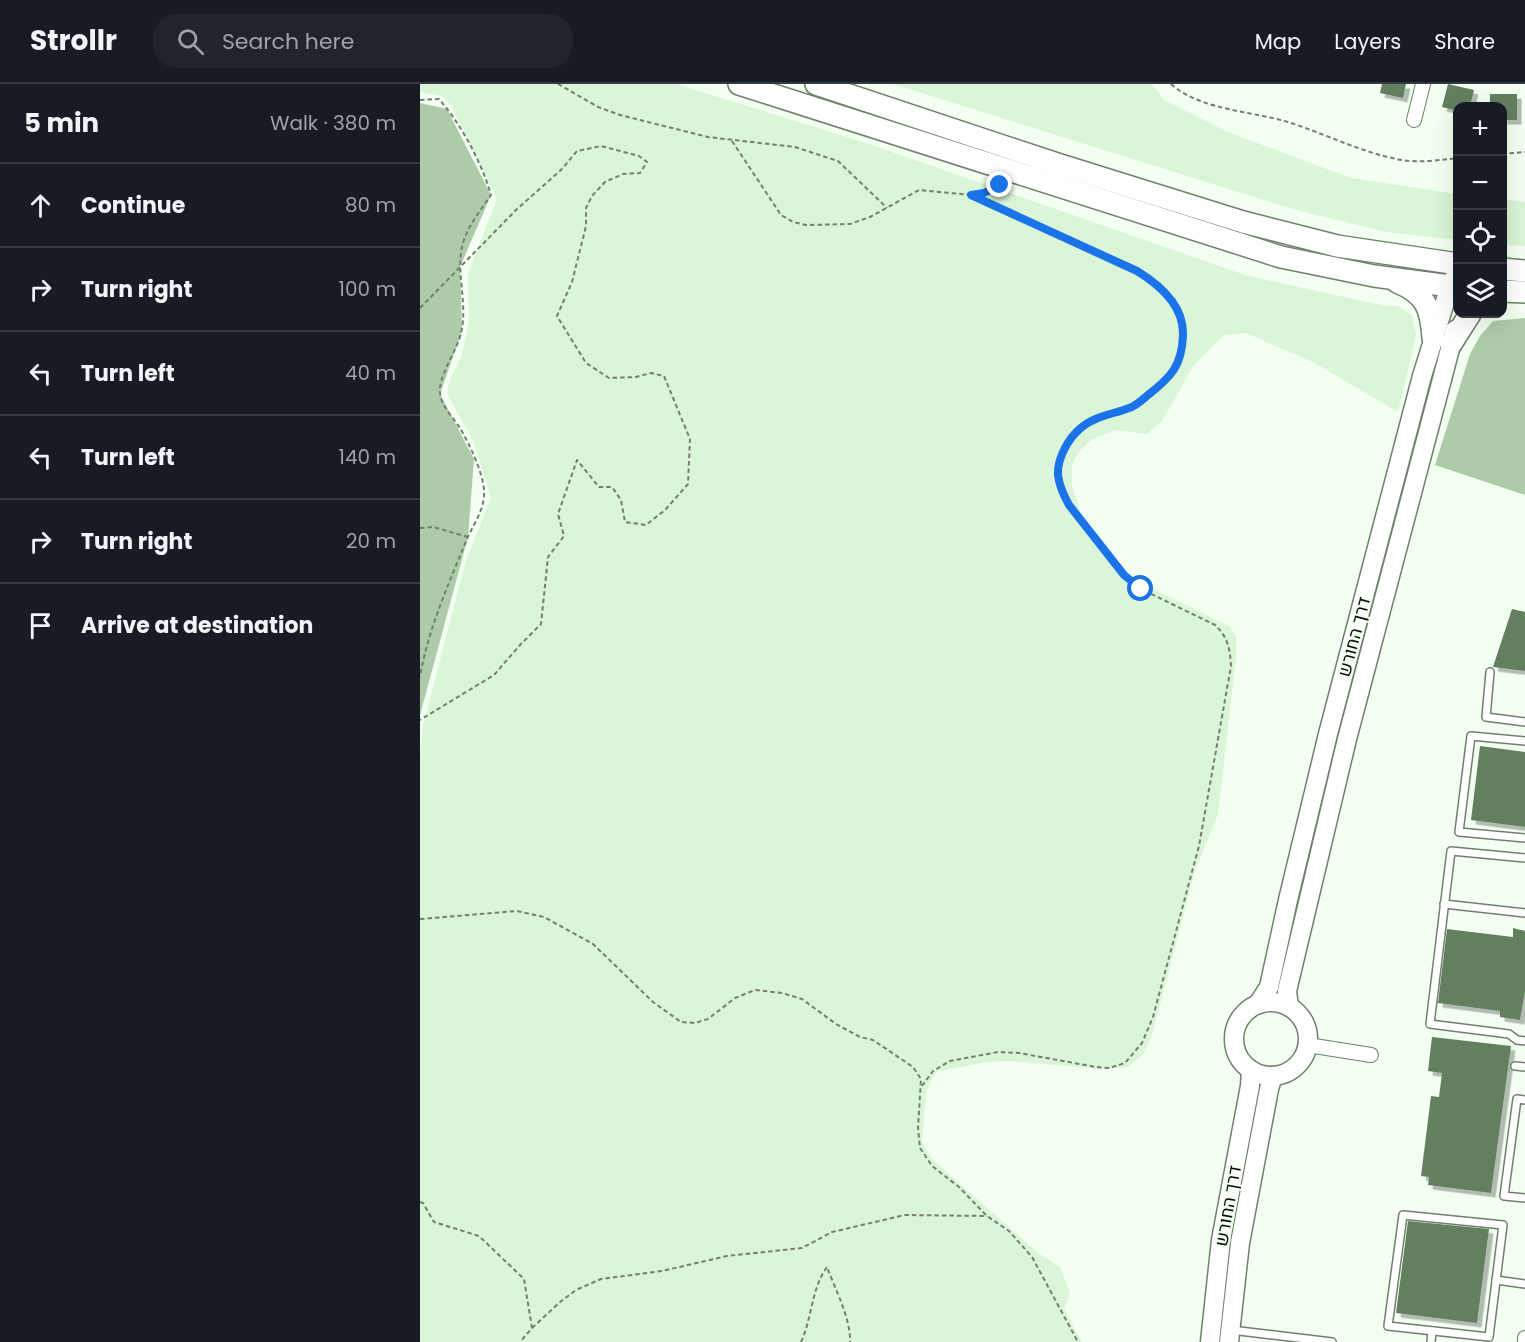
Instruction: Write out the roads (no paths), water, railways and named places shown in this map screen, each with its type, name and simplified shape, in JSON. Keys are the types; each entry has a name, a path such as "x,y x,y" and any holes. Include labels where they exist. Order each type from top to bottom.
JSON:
{"main road":[{"path":"739,84 1281,257 1388,278 1453,281"},
{"path":"816,84 1057,164 1243,222 1337,246 1453,263"},
{"path":"1507,269 1525,271"},
{"path":"1388,278 1417,293 1426,303 1442,341 1466,318"}],"street":[{"path":"1414,120 1423,84"},
{"name":"דרך החורש","path":"1289,1006 1287,991 1326,820 1453,290"},
{"name":"דרך החורש","path":"1258,1004 1269,987 1328,734 1442,341 1457,318"},
{"path":"1269,1002 1289,1006 1298,1013 1308,1033 1308,1045 1304,1057 1285,1073 1273,1076 1262,1075 1251,1070 1242,1062 1234,1040 1240,1018 1258,1004 1269,1002"},
{"path":"1308,1045 1371,1055"},
{"name":"דרך החורש","path":"1210,1342 1221,1240 1251,1070"},
{"name":"דרך החורש","path":"1229,1336 1240,1243 1264,1112 1273,1076"}],"lane":[{"path":"1490,672 1486,717 1525,722"},
{"path":"1525,741 1471,736 1459,832 1525,838"},
{"path":"1525,858 1451,851 1430,1024 1509,1034 1517,1040 1525,1041"},
{"path":"1444,904 1525,913"},
{"path":"1515,1066 1525,1067"},
{"path":"1525,1100 1517,1099 1504,1196 1525,1198"},
{"path":"1403,1215 1503,1225 1496,1281 1489,1337 1388,1326 1403,1215"},
{"path":"1496,1281 1525,1284"},
{"path":"1431,1342 1432,1331"},
{"path":"1229,1336 1332,1342"}]}
